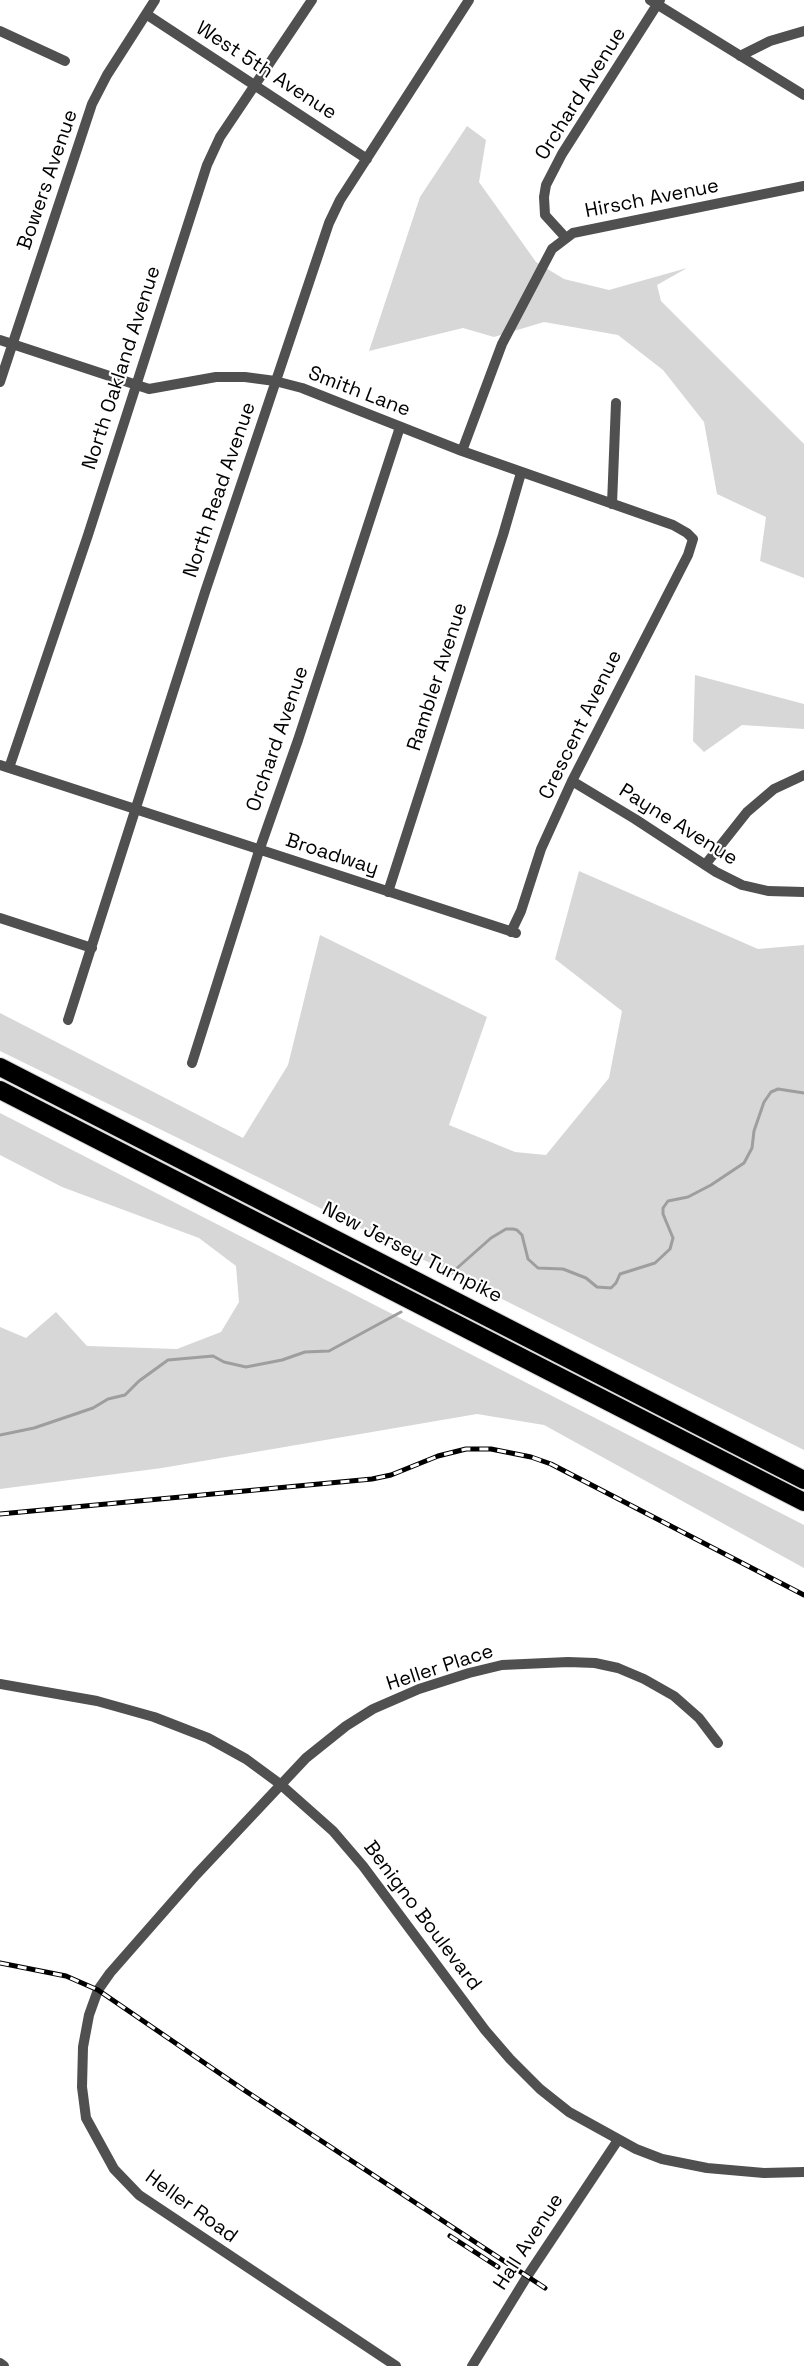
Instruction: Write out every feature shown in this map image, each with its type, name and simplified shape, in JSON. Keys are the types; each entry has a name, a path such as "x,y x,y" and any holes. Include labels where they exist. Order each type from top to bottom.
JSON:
{"highway":[{"name":"New Jersey Turnpike","path":"0,1067 804,1480"},
{"path":"0,1090 804,1502"}],"street":[{"name":"Bowers Avenue","path":"0,382 92,104 107,75 155,0"},
{"name":"North Oakland Avenue","path":"5,767 88,535 207,165 220,137 312,0"},
{"name":"North Read Avenue","path":"68,1020 134,810 329,223 340,201 469,0"},
{"path":"656,2 804,95"},
{"name":"Orchard Avenue","path":"566,238 545,215 546,185 562,154 656,2"},
{"name":"West 5th Avenue","path":"146,14 367,159"},
{"path":"0,31 65,61"},
{"path":"740,56 770,41 804,31"},
{"name":"Hirsch Avenue","path":"462,451 502,344 552,249 566,238 573,233 804,186"},
{"name":"Smith Lane","path":"0,340 149,389 216,377 275,381 302,388 462,451 673,525 693,539"},
{"path":"612,504 616,403"},
{"name":"Orchard Avenue","path":"192,1063 259,851 298,740 400,427"},
{"name":"Rambler Avenue","path":"388,892 503,535 521,472"},
{"name":"Crescent Avenue","path":"514,932 541,849 572,781 688,555 693,539"},
{"name":"Broadway","path":"5,767 514,932"},
{"path":"705,865 747,812 774,789 804,775"},
{"name":"Payne Avenue","path":"572,781 705,865 742,885 768,891 804,892"},
{"path":"0,918 92,948"},
{"name":"Heller Place","path":"280,1784 306,1758 346,1726 374,1709 419,1689 502,1665 568,1662 595,1663 618,1668 644,1678 674,1696 699,1718 718,1743"},
{"name":"Benigno Boulevard","path":"0,1684 97,1701 154,1717 208,1738 246,1759 280,1784 333,1831 363,1866 485,2030 510,2059 540,2089 570,2112 618,2140 662,2159 707,2168 764,2173 804,2172"},
{"name":"Heller Road","path":"280,1784 193,1878 110,1973 98,1990 89,2015 83,2047 82,2087 86,2118 114,2169 139,2195 396,2366"},
{"name":"Hall Avenue","path":"472,2366 528,2275 618,2140"},
{"path":"0,2363 4,2366"}],"shaded area":[{"path":"467,126 486,140 479,182 536,262 564,279 609,290 687,268 657,285 661,301 804,444 804,578 760,561 766,517 717,494 704,422 663,370 618,335 544,322 494,337 463,328 369,351 420,197"},
{"path":"695,675 804,704 804,729 742,725 704,752 693,741"},
{"path":"579,871 758,949 804,945 804,1450 0,1051 0,1013 243,1138 288,1065 320,935 487,1017 449,1125 515,1152 546,1155 609,1078 622,1011 555,959"},
{"path":"0,1113 804,1525 804,1568 544,1425 477,1414 162,1468 0,1489 0,1327 26,1338 56,1312 87,1346 177,1349 221,1332 239,1302 236,1266 199,1238 62,1187 0,1155"}],"waterway":[{"path":"447,1277 491,1238 506,1229 513,1229 522,1235 528,1259 538,1268 563,1269 586,1278 597,1287 611,1288 620,1274 655,1263 670,1249 673,1238 663,1214 663,1208 668,1201 688,1197 744,1163 752,1148 754,1131 764,1102 771,1092 778,1089 804,1093"},
{"path":"0,1435 34,1428 93,1408 108,1399 125,1395 139,1381 168,1360 213,1356 224,1362 246,1367 282,1360 305,1352 329,1351 401,1312"}],"railway":[{"path":"0,1514 372,1479 391,1475 438,1456 466,1449 491,1449 531,1457 551,1464 804,1595"},
{"path":"0,1963 66,1976 98,1990 244,2090 545,2288"},
{"path":"450,2236 498,2267"}]}
